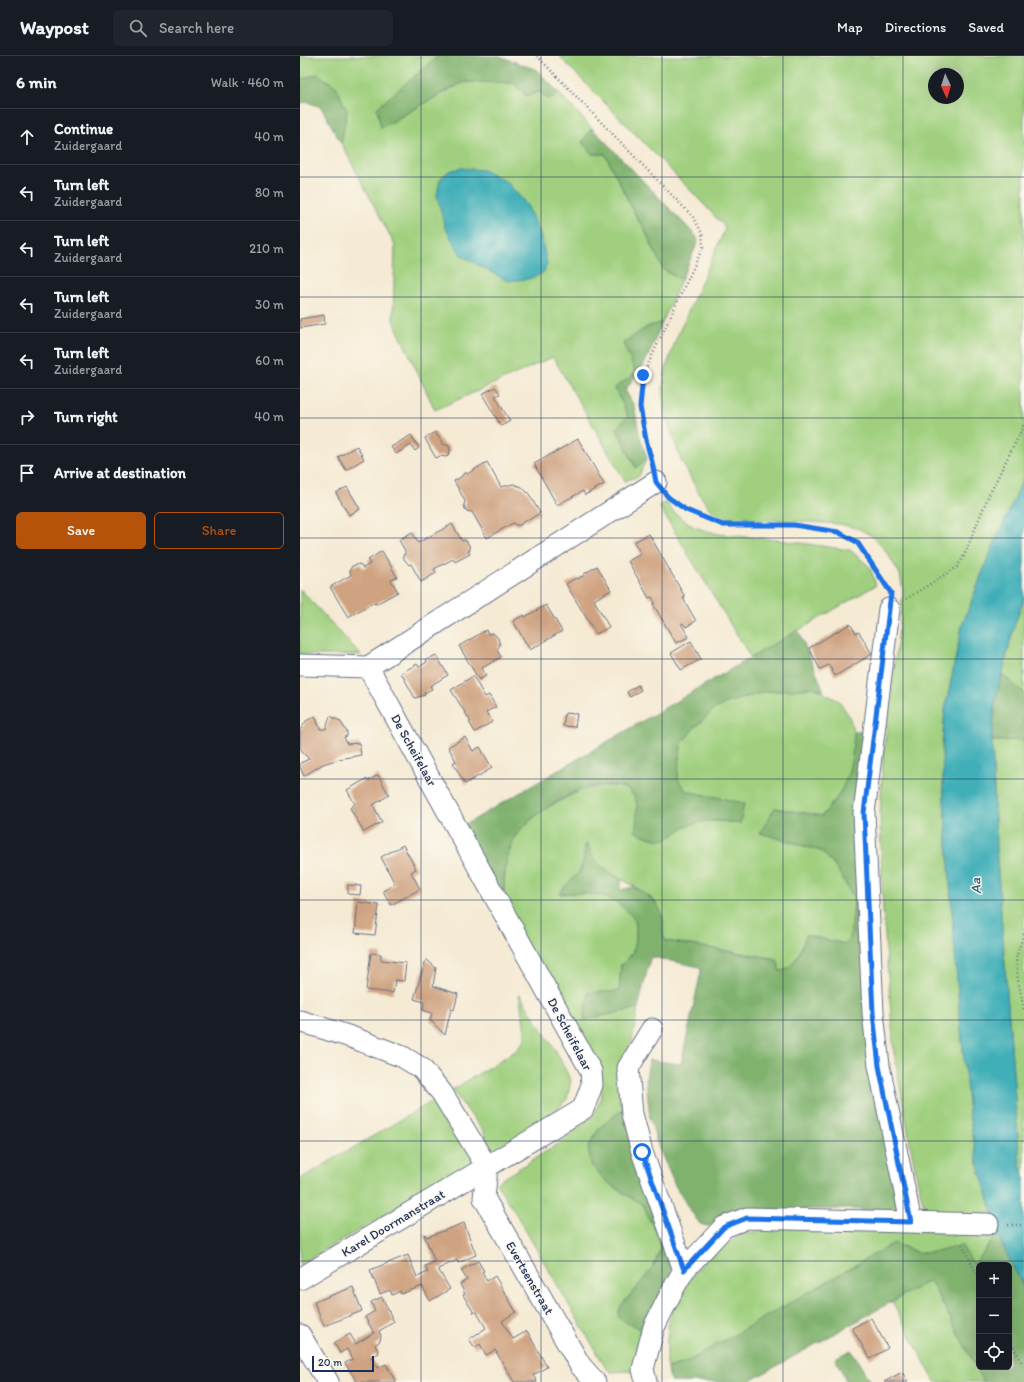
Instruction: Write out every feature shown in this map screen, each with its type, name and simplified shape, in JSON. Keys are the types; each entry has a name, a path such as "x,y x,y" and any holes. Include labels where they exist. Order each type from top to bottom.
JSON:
{"street":[{"path":"300,665 368,667 656,482"},
{"path":"889,609 864,813 873,1013 879,1066 911,1222"},
{"name":"De Scheifelaar","path":"368,667 591,1071 592,1084 583,1109 487,1166"},
{"path":"300,1021 351,1037 403,1056 421,1068 442,1093 487,1166"},
{"path":"652,1029 628,1068 632,1114 642,1152 684,1270"},
{"name":"Karel Doormanstraat","path":"300,1279 487,1166"},
{"name":"Evertsenstraat","path":"487,1166 484,1198 580,1365 595,1382"},
{"path":"646,1382 643,1369 654,1327 673,1289 684,1270 724,1227 747,1218 988,1224"},
{"path":"300,1335 328,1382"}],"path":[{"path":"537,56 693,217 702,233 702,247 643,375 640,407 656,482 668,497 686,510 723,525 794,525 838,532 857,542 891,593 889,609"},
{"path":"889,609 957,567 964,556 988,497 1024,425"},
{"path":"1024,934 1016,958 1018,980 1024,1010"},
{"path":"953,1223 976,1272"},
{"path":"1012,1345 1024,1366"}],"green space":[{"path":"300,56 438,56 377,108 381,128 446,91 465,82 514,83 525,95 542,92 547,99 560,94 592,128 582,142 592,154 605,154 639,222 642,223 663,269 681,280 662,323 649,326 623,343 635,371 634,375 615,388 628,416 617,427 617,429 636,468 647,458 639,476 625,481 553,357 435,410 393,320 395,245 341,143 347,111 317,74 300,80","holes":["461,168 544,256 547,263 544,272 508,281 461,255 440,179 449,171"]},
{"path":"438,56 499,56 537,70 560,94 547,99 541,92 525,95 514,83 465,82 446,91 381,128 377,108"},
{"path":"559,56 1024,56 1024,477 988,558 962,626 945,710 942,745 943,785 959,1008 969,1114 979,1165 994,1216 944,1216 929,1212 923,1203 915,1170 894,1053 883,910 880,816 883,757 903,591 900,574 887,553 874,537 859,529 840,524 776,520 734,520 719,515 709,508 700,495 681,460 664,411 663,387 666,368 676,339 725,229 724,226"},
{"path":"317,74 336,86 347,111 341,143 321,107 307,102 300,103 300,80"},
{"path":"592,128 697,237 698,242 681,280 663,269 642,224 639,222 605,154 592,154 582,142"},
{"path":"662,323 645,363 625,390 634,406 640,437 647,458 636,468 617,429 617,427 628,416 615,388 633,375 635,371 623,343 649,326"},
{"path":"667,502 673,512 694,527 718,534 779,540 850,550 870,567 876,585 751,658 659,506"},
{"path":"300,589 361,655 300,655"},
{"path":"1024,598 1024,693 1002,675 1014,627"},
{"path":"798,630 824,691 814,687 764,692 726,703 715,709 693,729 682,743 679,756 678,780 686,791 744,803 740,824 705,821 685,827 666,839 655,839 636,832 637,805 634,796 630,791 617,786 609,785 586,788 572,793 553,804 518,832 514,838 506,862 503,904 458,829"},
{"path":"1002,675 1024,693 1024,740 992,741 995,702"},
{"path":"814,687 839,701 849,716 854,732 853,751 845,784 838,796 822,816 775,808 761,833 821,851 839,872 854,898 850,938 845,944 806,935 796,958 790,966 787,969 778,971 777,959 666,941 663,933 661,913 656,903 637,888 597,863 585,845 583,862 578,874 564,887 560,894 577,893 607,897 615,901 628,912 636,925 636,941 634,949 628,959 621,965 619,991 584,1020 638,1008 630,1052 627,1092 607,1182 644,1206 647,1215 658,1234 660,1250 652,1269 621,1306 649,1333 640,1359 632,1371 611,1372 606,1368 510,1204 496,1183 561,1142 595,1113 602,1093 596,1069 503,904 506,862 514,838 522,828 541,811 581,790 602,786 624,787 630,791 638,806 636,832 655,839 666,839 685,827 705,821 740,824 744,803 686,791 678,780 679,756 682,743 693,729 715,709 726,703 764,692"},
{"path":"866,730 873,1001 899,1209 889,1213 852,1209 795,1209 721,1225 707,1226 700,1224 675,1185 658,1146 650,1119 646,1080 649,1060 681,1064 701,971 700,967 652,957 650,959 638,1008 584,1020 588,993 619,991 621,965 628,959 634,949 636,941 636,924 624,908 601,895 577,893 560,894 564,887 578,874 583,862 585,845 588,844 593,857 597,862 622,880 619,890 634,887 653,900 662,914 663,934 666,941 771,958 778,962 779,971 788,968 797,957 806,935 845,944 850,938 854,898 839,872 821,851 760,833 775,808 822,816 842,789 852,757 854,732"},
{"path":"1024,740 1024,1180 1020,1164 996,847 992,741"},
{"path":"519,994 556,1051 571,1081 567,1099 550,1117 491,1153 484,1132 452,1090 517,1050 525,1039"},
{"path":"438,1098 473,1157 470,1170 463,1172 408,1202 300,1264 300,1179"},
{"path":"628,1105 674,1265 659,1298 649,1333 627,1323 619,1317 618,1313 621,1306 652,1269 660,1250 658,1234 647,1215 644,1206 607,1182 591,1165 588,1147 600,1127"},
{"path":"777,1227 863,1227 997,1234 976,1262 973,1263 961,1246 937,1252 918,1253 903,1246 685,1363 667,1368 669,1319 677,1296 706,1259 740,1235"},
{"path":"997,1234 1011,1262 976,1262"},
{"path":"894,1243 918,1253 937,1252 961,1245 973,1263 976,1262 976,1367 931,1282 925,1283 748,1382 671,1382 667,1368 685,1363"},
{"path":"1012,1264 1024,1288 1024,1382 984,1382 978,1370 1012,1370"},
{"path":"931,1282 976,1367 976,1370 978,1370 984,1382 935,1382 892,1301 925,1283"},
{"path":"851,1350 870,1382 847,1382 835,1358"}],"water":[{"path":"461,168 483,170 507,182 527,205 540,233 547,263 544,272 528,279 508,281 461,255 445,228 437,195 440,179 449,171"},
{"name":"Aa","path":"1024,477 1024,598 1014,627 995,702 992,739 996,847 1020,1164 1024,1180 1024,1288 997,1234 994,1216 978,1165 969,1114 959,1008 943,785 942,745 945,710 962,626 988,558"}],"building":[{"path":"324,315 325,324 300,328 300,319"},
{"path":"495,387 500,394 495,396 510,421 501,426 482,394"},
{"path":"435,432 443,444 449,446 449,454 446,457 440,456 436,458 425,438"},
{"path":"411,435 419,448 415,451 411,445 396,454 391,447"},
{"path":"578,439 604,484 585,495 583,491 557,505 534,464"},
{"path":"357,446 364,459 346,470 338,457"},
{"path":"487,462 501,487 513,484 522,487 529,494 540,513 527,521 525,520 520,525 513,523 487,538 472,512 465,509 465,501 454,481 461,477 465,472 467,474"},
{"path":"347,487 360,509 349,515 336,493"},
{"path":"452,524 462,541 466,541 469,545 470,550 468,551 470,554 455,562 453,559 434,569 436,573 421,582 411,564 409,565 404,559 403,555 405,554 405,551 399,540 412,532 418,543"},
{"path":"649,534 685,597 683,598 696,621 686,627 683,623 681,624 689,637 676,643 653,604 655,603 652,597 649,598 628,561 641,554 634,542"},
{"path":"382,551 397,577 391,580 398,592 376,604 373,603 348,617 330,587 351,575 350,570 352,566 360,564 363,568 370,564 368,560"},
{"path":"597,566 611,590 594,600 609,627 596,634 566,584 585,575 584,574"},
{"path":"546,605 562,631 530,650 513,621 524,615 525,617"},
{"path":"850,624 856,633 859,632 872,654 835,676 829,665 820,669 809,648"},
{"path":"486,630 488,634 493,633 498,638 500,645 497,650 501,657 482,668 486,676 479,680 459,646"},
{"path":"691,641 701,659 681,670 671,653"},
{"path":"436,655 448,675 430,686 432,689 424,693 425,695 415,698 401,673 417,664 419,667 427,662 426,660"},
{"path":"473,676 485,697 489,695 496,707 486,712 492,722 475,732 469,722 471,722 451,690"},
{"path":"638,685 641,690 630,697 627,692"},
{"path":"565,713 577,714 575,727 563,726"},
{"path":"315,716 320,729 326,729 330,716 340,721 347,732 347,736 344,737 347,744 359,743 361,755 323,764 304,776 300,763 309,759 300,747 300,730 306,721"},
{"path":"465,737 473,751 480,747 492,768 465,784 453,763 456,761 448,747"},
{"path":"378,775 389,795 373,805 382,822 364,832 350,808 355,804 347,790 366,779 368,781"},
{"path":"403,845 416,869 411,872 420,889 391,905 383,891 395,884 381,857"},
{"path":"348,885 361,886 360,895 348,894"},
{"path":"358,902 379,905 375,935 355,933"},
{"path":"371,953 381,954 381,960 406,963 404,981 395,980 393,993 366,990"},
{"path":"426,959 436,968 433,986 458,994 454,1010 451,1009 445,1035 430,1020 432,1013 423,1010 424,1002 414,999"},
{"path":"464,1223 476,1255 458,1263 457,1260 438,1269 450,1289 430,1301 422,1286 401,1294 400,1291 392,1295 390,1290 380,1294 370,1270 408,1255 417,1277 428,1272 425,1266 435,1262 424,1235 425,1234 427,1237"},
{"path":"478,1261 484,1271 482,1272 487,1281 495,1276 516,1312 502,1321 513,1339 527,1331 547,1367 533,1375 537,1382 514,1382 495,1350 486,1355 480,1344 475,1348 469,1339 486,1328 476,1311 474,1313 463,1295 465,1294 460,1284 467,1280 461,1270"},
{"path":"353,1287 362,1311 324,1326 314,1302"},
{"path":"382,1297 394,1322 379,1331 381,1336 380,1341 375,1345 379,1353 371,1357 378,1368 386,1364 396,1382 357,1382 345,1363 353,1359 347,1349 340,1353 334,1343 350,1334 356,1344 374,1333 365,1317 375,1311 371,1302"},
{"path":"871,1318 888,1348 870,1359 852,1328"},
{"path":"902,1372 908,1382 884,1382"}],"route":[{"path":"642,1152 684,1270 724,1227 747,1218 911,1222 879,1066 873,1013 864,813 891,593 857,542 838,532 794,525 723,525 686,510 668,497 656,482 646,440 640,407 643,375"}]}
